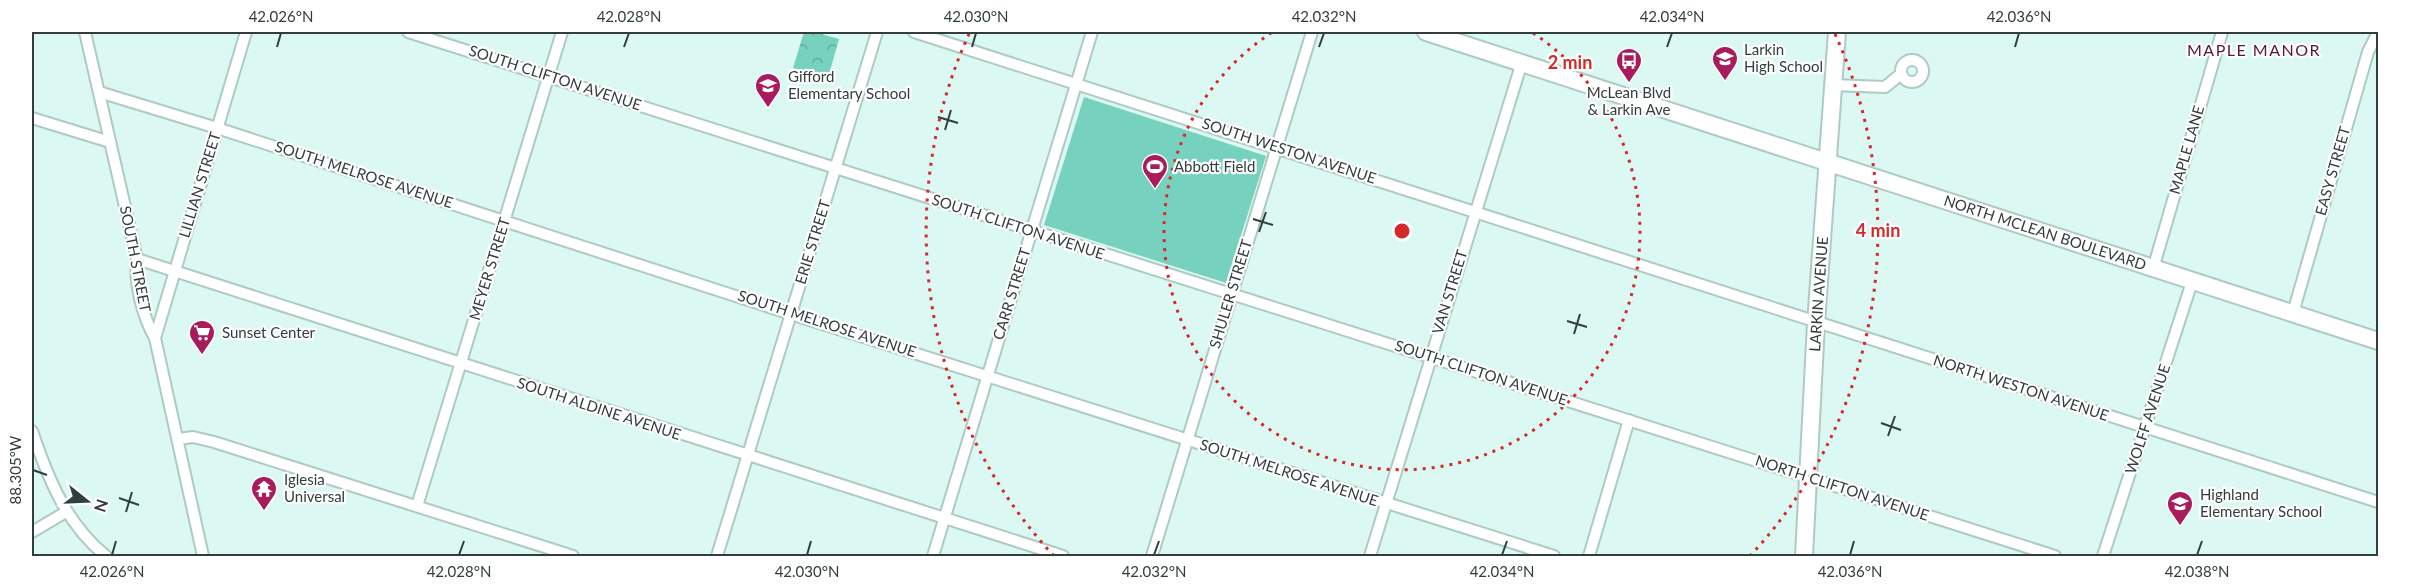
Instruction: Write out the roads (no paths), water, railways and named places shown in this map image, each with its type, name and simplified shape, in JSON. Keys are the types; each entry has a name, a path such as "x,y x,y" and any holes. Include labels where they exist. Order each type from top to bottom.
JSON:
{"main road":[{"name":"NORTH MCLEAN BOULEVARD","path":"1426,32 2379,341"},
{"name":"LARKIN AVENUE","path":"1804,556 1816,323 1837,32"}],"street":[{"name":"SOUTH STREET","path":"85,32 137,259 135,271 148,325 155,338 203,556"},
{"name":"LILLIAN STREET","path":"155,338 246,32"},
{"name":"SOUTH CLIFTON AVENUE","path":"408,32 836,167 1031,232 1629,420"},
{"name":"MEYER STREET","path":"417,506 562,32"},
{"name":"ERIE STREET","path":"717,556 877,32"},
{"name":"SOUTH WESTON AVENUE","path":"914,32 1664,272"},
{"name":"CARR STREET","path":"933,556 1092,32"},
{"name":"SHULER STREET","path":"1152,556 1275,146 1312,32"},
{"name":"MAPLE LANE","path":"2153,269 2222,32"},
{"name":"EASY STREET","path":"2293,313 2368,52 2378,32"},
{"name":"VAN STREET","path":"1370,556 1522,62"},
{"path":"1833,86 1885,87 1901,74"},
{"name":"SOUTH MELROSE AVENUE","path":"99,92 1554,556"},
{"path":"32,117 110,142"},
{"name":"SOUTH ALDINE AVENUE","path":"137,259 747,457 1063,556"},
{"name":"NORTH WESTON AVENUE","path":"1664,272 1816,323 2379,502"},
{"name":"WOLFF AVENUE","path":"2103,556 2193,282"},
{"path":"1589,556 1629,420"},
{"name":"NORTH CLIFTON AVENUE","path":"1629,420 2055,556"},
{"path":"32,431 50,480 66,512 75,527 106,556"},
{"path":"178,439 193,437 205,440 573,556"},
{"path":"32,532 66,512"}],"place":[{"name":"Larkin High School","path":"1725,82"},
{"name":"McLean Blvd & Larkin Ave","path":"1629,84"},
{"name":"Gifford Elementary School","path":"768,109"},
{"name":"Abbott Field","path":"1155,190"},
{"name":"Sunset Center","path":"202,356"},
{"name":"Iglesia Universal","path":"264,512"},
{"name":"Highland Elementary School","path":"2180,527"}],"district":[{"name":"MAPLE MANOR","path":"2254,50"}]}
